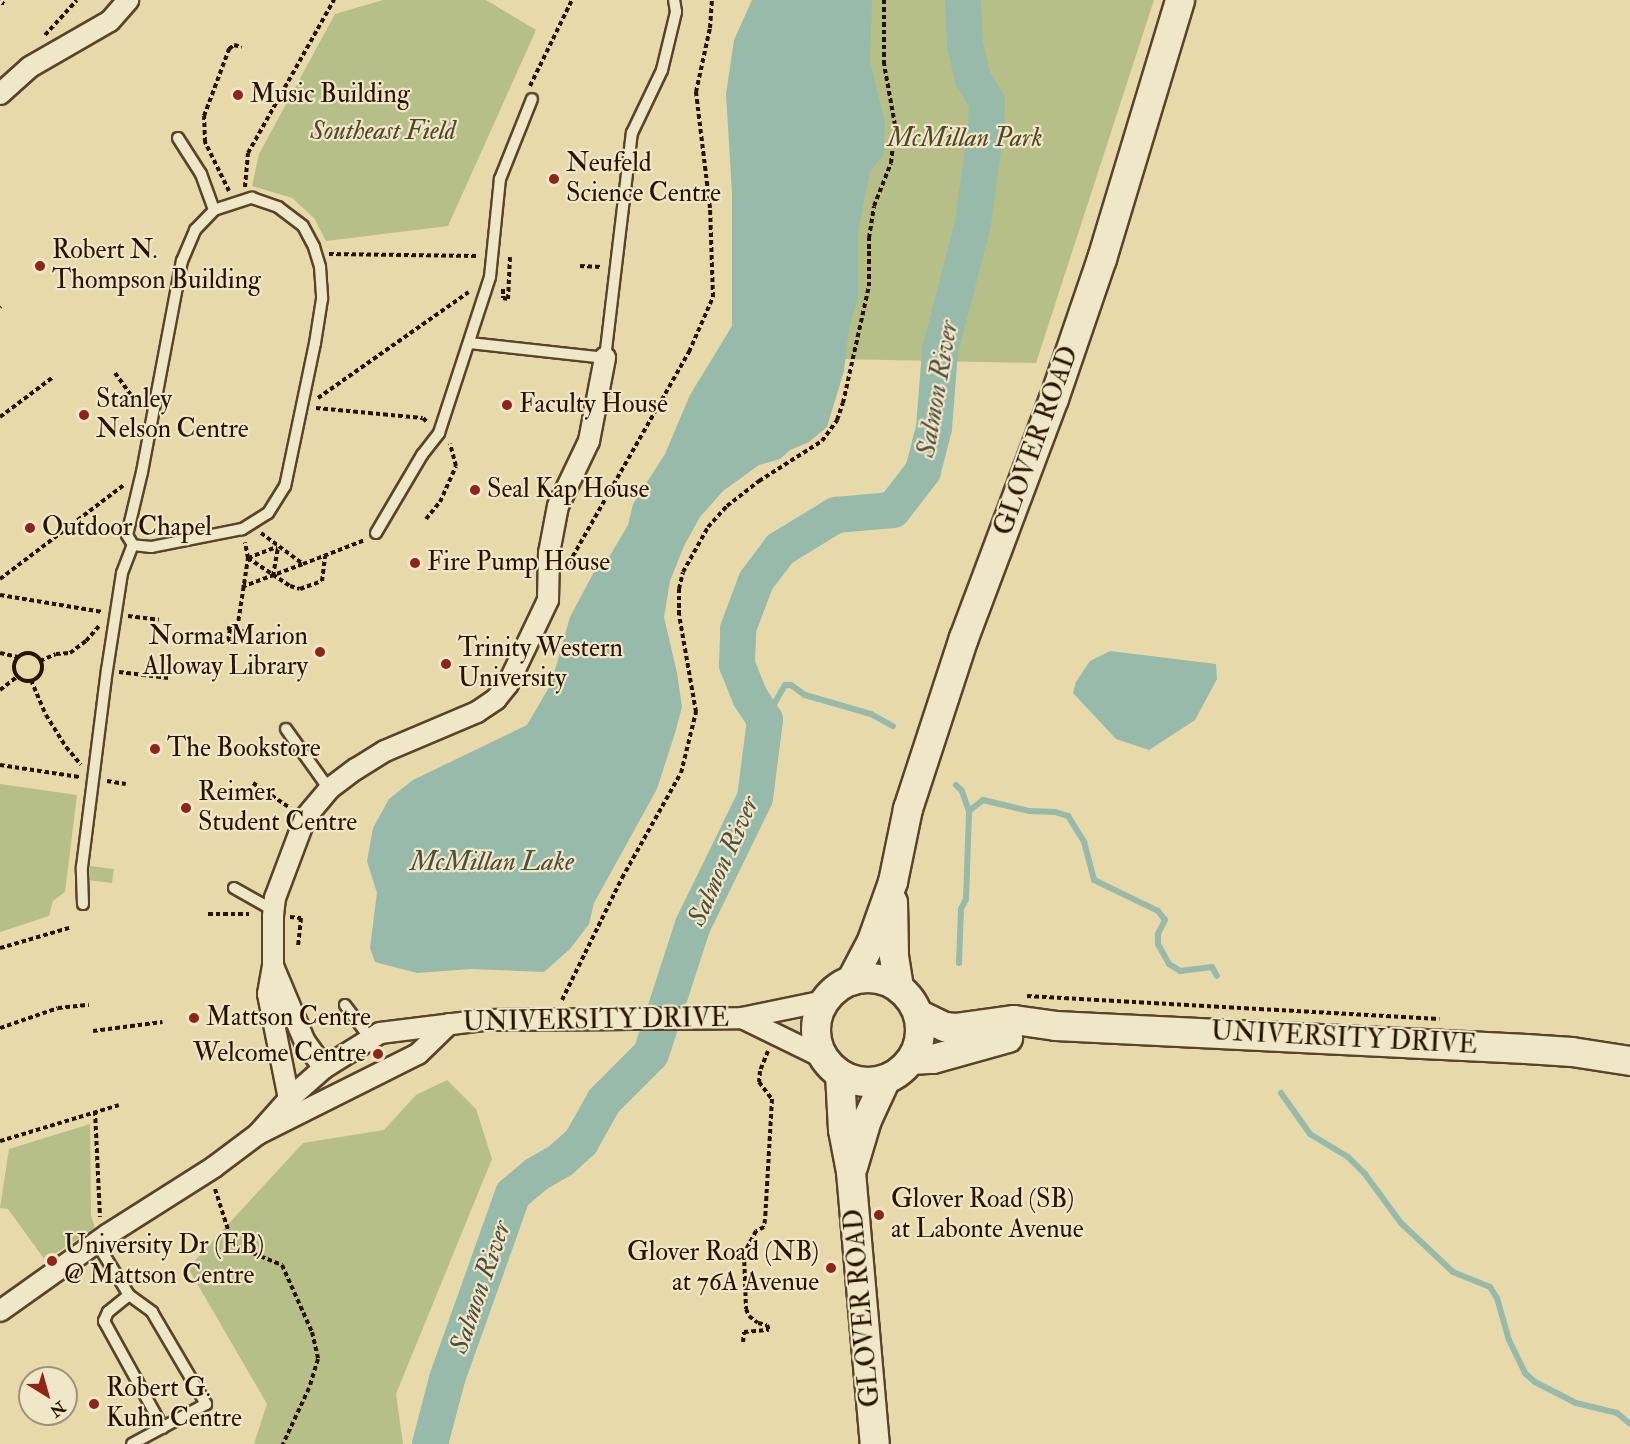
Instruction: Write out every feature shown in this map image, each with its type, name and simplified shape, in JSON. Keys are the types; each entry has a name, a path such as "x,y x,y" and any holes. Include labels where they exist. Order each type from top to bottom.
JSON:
{"main road":[{"name":"GLOVER ROAD","path":"851,981 872,941 893,882 908,809 960,648 1054,399 1102,259 1180,0"},
{"name":"GLOVER ROAD","path":"893,882 894,956 899,988"},
{"path":"876,979 899,988 907,995 918,1014 919,1038 911,1060 886,1079 871,1083 855,1081 832,1066 816,1029 818,1015 825,1001 841,986 851,981 876,979"},
{"name":"UNIVERSITY DRIVE","path":"918,1014 945,1027 968,1027 1014,1020 1056,1026 1572,1052 1630,1061"},
{"name":"UNIVERSITY DRIVE","path":"911,1060 933,1059 1056,1026"},
{"name":"GLOVER ROAD","path":"832,1066 851,1172 875,1444"},
{"name":"GLOVER ROAD","path":"851,1172 867,1119 886,1079"}],"street":[{"path":"0,94 30,67 110,21 128,0"},
{"path":"289,1099 268,994 281,914 305,818 329,789 385,752 477,712 496,699 508,684 548,600 549,553 558,506 589,441 605,358"},
{"path":"273,966 305,1042 324,1068"},
{"name":"UNIVERSITY DRIVE","path":"258,1134 289,1099 324,1068 380,1033 449,1024 640,1018 738,1018 825,1001"},
{"name":"UNIVERSITY DRIVE","path":"738,1018 832,1066"},
{"name":"UNIVERSITY DRIVE","path":"0,1311 258,1134 418,1054 449,1024"}],"lane":[{"path":"470,343 605,358 632,133 662,70 676,12 674,0"},
{"path":"376,533 422,455 439,433 490,277 500,179 532,99"},
{"path":"178,138 201,174 214,210"},
{"path":"252,198 278,207 303,226 317,255 322,298 285,486 268,513 250,525 224,535 151,547 133,545 127,535 142,472 182,261 195,230 214,210 239,201 252,198"},
{"path":"83,904 82,867 107,670 122,573 133,545"},
{"path":"286,729 329,789"},
{"path":"234,888 281,914"},
{"path":"345,1005 370,1038"},
{"path":"102,1239 129,1295 152,1312 206,1404 132,1444"},
{"path":"129,1295 108,1312 104,1321 163,1428"}],"path":[{"path":"239,201 248,153 334,0"},
{"path":"532,99 530,87 572,0"},
{"path":"566,569 689,352 713,297 710,207 696,92 710,28 712,0"},
{"path":"552,1020 622,878 681,773 696,711 679,615 679,589 683,572 708,527 727,506 759,481 822,441 837,420 843,403 869,286 869,238 874,206 891,163 895,125 884,64 884,0"},
{"path":"239,201 205,142 204,116 229,49 234,45 242,47"},
{"path":"317,255 492,256"},
{"path":"580,266 614,268"},
{"path":"317,399 490,277"},
{"path":"115,373 151,422"},
{"path":"0,417 53,377"},
{"path":"307,406 423,418 439,433 449,443 456,466 440,502 426,519"},
{"path":"0,408 4,412"},
{"path":"0,579 142,472"},
{"path":"250,525 303,564"},
{"path":"242,588 359,544 376,533"},
{"path":"248,558 278,547"},
{"path":"273,576 278,547"},
{"path":"247,552 248,558 242,588 237,630 235,643 228,642 228,629 237,630 250,633"},
{"path":"248,558 273,576 300,589 311,587 322,581 326,555"},
{"path":"0,595 159,620"},
{"path":"40,661 56,654 70,653 86,641 99,625 116,614"},
{"path":"0,652 18,657 30,653 40,661"},
{"path":"18,657 14,669 22,680 31,680 40,673 40,661"},
{"path":"107,670 169,678"},
{"path":"0,690 18,676"},
{"path":"31,680 46,715 66,747 94,779"},
{"path":"0,765 94,779"},
{"path":"253,783 305,818"},
{"path":"208,914 250,914"},
{"path":"281,914 301,918 298,948"},
{"path":"0,948 69,928"},
{"path":"0,1028 58,1008 89,1005"},
{"path":"93,1031 162,1022"},
{"path":"743,1342 744,1332 770,1330 767,1325 758,1323 749,1316 744,1254 756,1231 764,1227 765,1219 772,1099 759,1082 760,1071 769,1048"},
{"path":"0,1141 118,1105"},
{"path":"95,1111 102,1239"},
{"path":"209,1169 233,1245 282,1265 312,1332 318,1359 309,1388 283,1444"}],"green space":[{"name":"Southeast Field","path":"383,0 486,0 536,30 448,226 326,241 314,218 292,198 252,186 259,154 335,14"},
{"name":"McMillan Park","path":"848,0 1154,0 1036,363 793,358"},
{"path":"0,784 77,795 65,892 53,901 49,916 0,932"},
{"path":"90,866 114,869 112,883 88,880"},
{"path":"447,1080 476,1109 492,1159 396,1394 403,1444 254,1444 267,1404 188,1268 303,1143 384,1130 416,1095"},
{"path":"90,1124 91,1215 95,1228 45,1260 8,1209 0,1208 9,1149"}],"water":[{"name":"McMillan Lake","path":"752,0 872,0 870,61 885,123 883,156 870,171 858,232 858,298 849,328 844,371 827,427 809,442 790,450 780,459 759,465 723,491 700,517 684,546 670,581 664,617 682,707 675,733 657,789 594,903 589,924 570,949 544,972 471,969 417,973 375,962 370,948 377,893 367,861 373,828 389,799 413,780 527,725 551,684 570,617 595,570 605,564 628,525 633,504 665,454 690,395 732,326 732,193 726,94 734,40"},
{"path":"1110,651 1216,664 1217,679 1195,720 1149,750 1116,739 1073,693 1076,682 1090,661"}],"waterway":[{"name":"Salmon River","path":"430,1444 447,1379 513,1194 537,1174 561,1160 581,1142 604,1101 651,1054 693,925 755,798 765,720 750,697 737,665 738,629 756,581 780,549 836,515 893,510 923,471 934,428 940,351 973,223 986,127 987,102 973,79 965,44 963,0"},
{"path":"765,720 785,685 791,685 805,695 871,714 893,726"},
{"path":"956,785 962,791 969,811 983,800 1029,811 1055,812 1068,816 1084,842 1094,880 1158,911 1165,920 1158,934 1158,944 1169,964 1180,971 1212,967 1217,976"},
{"path":"959,963 961,909 966,899 969,811"},
{"path":"1281,1093 1310,1134 1348,1157 1365,1174 1401,1223 1453,1272 1490,1287 1497,1298 1509,1340 1525,1373 1535,1382 1576,1403 1617,1413 1629,1423"}],"place":[{"name":"Music Building","path":"238,95"},
{"name":"Neufeld Science Centre","path":"554,179"},
{"name":"Robert N. Thompson Building","path":"40,266"},
{"name":"Faculty House","path":"507,405"},
{"name":"Stanley Nelson Centre","path":"84,415"},
{"name":"Seal Kap House","path":"475,490"},
{"name":"Outdoor Chapel","path":"30,528"},
{"name":"Fire Pump House","path":"415,563"},
{"name":"Norma Marion Alloway Library","path":"320,652"},
{"name":"Trinity Western University","path":"446,664"},
{"name":"The Bookstore","path":"155,749"},
{"name":"Reimer Student Centre","path":"186,808"},
{"name":"Mattson Centre","path":"194,1018"},
{"name":"Welcome Centre","path":"378,1054"},
{"name":"Glover Road (SB) at Labonte Avenue","path":"879,1215"},
{"name":"University Dr (EB) @ Mattson Centre","path":"52,1261"},
{"name":"Glover Road (NB) at 76A Avenue","path":"831,1268"},
{"name":"Robert G. Kuhn Centre","path":"94,1404"}]}
